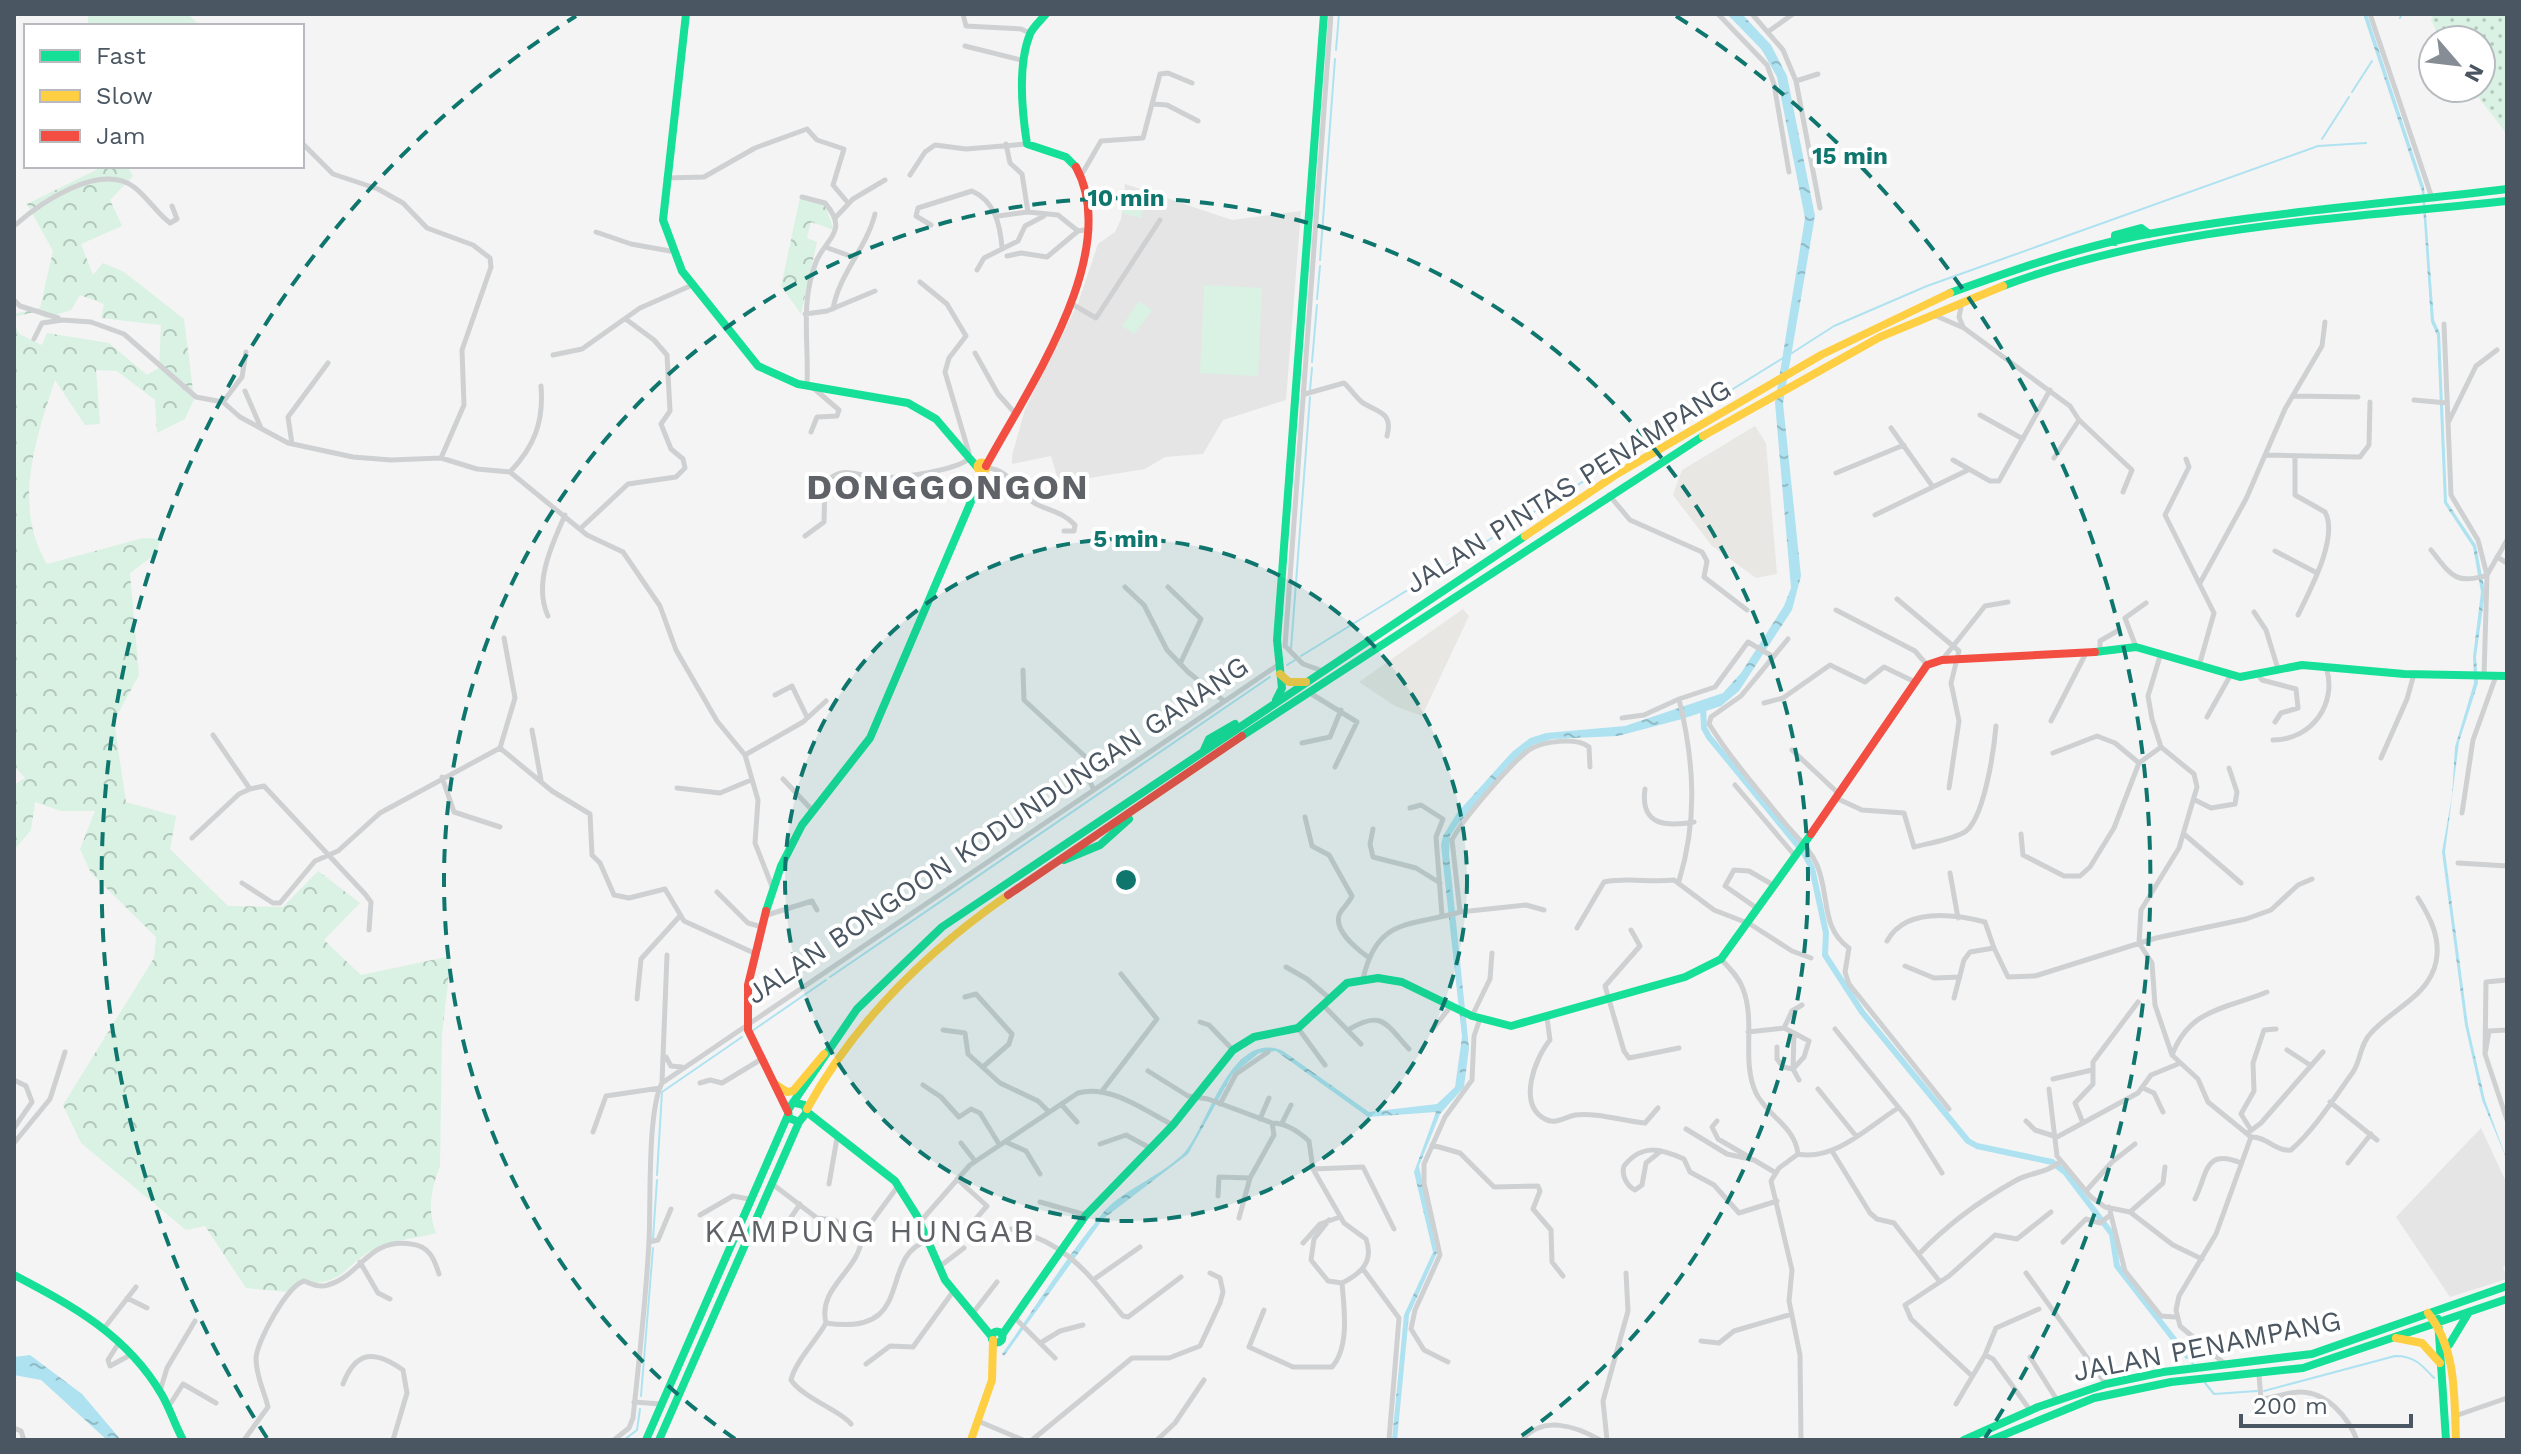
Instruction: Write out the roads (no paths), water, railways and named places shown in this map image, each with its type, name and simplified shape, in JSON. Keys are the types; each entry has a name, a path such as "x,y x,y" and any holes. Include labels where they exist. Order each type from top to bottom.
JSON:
{"main road":[{"path":"686,14 663,220 670,251 690,286 750,360 774,376 874,394 915,407 946,427 967,454 982,466"},
{"path":"823,1128 800,1122 788,1114 747,1027 744,998 774,890 792,840 812,810 865,747 972,497 982,466 997,448 1072,304 1086,259 1090,229 1082,174 1066,157 1025,144 1021,60 1025,31 1046,14"},
{"name":"JALAN BONGOON KODUNDUNGAN GANANG","path":"1279,670 1287,499 1298,407 1324,14"},
{"name":"JALAN PINTAS PENAMPANG","path":"788,1114 824,1054 873,992 942,927 1617,474 1860,334 1954,291 2058,255 2149,234 2507,189"},
{"name":"JALAN PINTAS PENAMPANG","path":"800,1122 840,1053 892,989 966,924 1609,494 1792,386 1929,314 2060,267 2138,248 2253,230 2507,201"},
{"path":"2115,242 2119,246 2138,248"},
{"path":"1954,291 1984,283 1995,289"},
{"path":"996,1336 1015,1318 1086,1215 1173,1125 1233,1050 1254,1037 1298,1028 1347,983 1363,979 1402,982 1473,1017 1511,1026 1609,1002 1685,977 1721,959 1750,924 1913,681 1927,665 1960,658 2085,654 2136,647 2230,676 2326,666 2414,674 2507,676"},
{"path":"1279,670 1289,682 1308,681"},
{"path":"1272,705 1281,692 1279,670"},
{"path":"1204,750 1209,753 1227,749"},
{"path":"1058,861 1079,857 1110,838 1140,807"},
{"path":"1097,823 1112,826 1110,838"},
{"path":"773,1083 787,1092 793,1091 824,1054"},
{"path":"796,1103 823,1128 885,1171 898,1185 920,1222 952,1293 996,1336 993,1383 971,1440"},
{"path":"646,1440 788,1114"},
{"path":"659,1440 770,1182 800,1122"},
{"path":"14,1275 79,1307 120,1341 160,1392 183,1440"},
{"name":"JALAN PENAMPANG","path":"1964,1440 2030,1410 2106,1384 2221,1364 2312,1354 2507,1286"},
{"name":"JALAN PENAMPANG","path":"1991,1440 2094,1398 2198,1379 2303,1368 2507,1299"},
{"path":"2455,1304 2472,1311 2454,1330 2449,1345 2456,1440"},
{"path":"2441,1308 2437,1322 2446,1440"},
{"path":"2428,1313 2437,1322 2449,1345"},
{"path":"2403,1322 2408,1326 2406,1333"},
{"path":"2392,1338 2421,1341 2429,1346 2440,1363"}],"street":[{"path":"963,14 966,26 1025,31"},
{"path":"1323,671 1303,664 1297,655 1285,650 1298,497 1298,407 1305,394 1331,14"},
{"path":"1718,14 1767,65 1774,84 1789,172"},
{"path":"1752,14 1783,50 1796,81 1820,208"},
{"path":"1769,31 1793,14"},
{"path":"2370,14 2432,198"},
{"path":"965,46 1021,60"},
{"path":"1082,174 1101,141 1143,138 1158,77 1163,72 1192,83"},
{"path":"1796,81 1818,74"},
{"path":"1153,104 1167,105 1198,121"},
{"path":"666,178 704,177 755,148 807,129 817,140 844,149 833,185 848,203"},
{"path":"1006,144 1010,163 1022,174 1028,212"},
{"path":"910,175 925,152 935,145 966,149 1025,144"},
{"path":"304,145 333,174 378,189 403,203 427,228 473,245 490,258 491,267 462,350 464,405 441,458"},
{"path":"14,226 35,207 97,180 120,181 134,187 170,223 177,219 172,206"},
{"path":"835,218 848,203 885,180"},
{"path":"931,225 916,216 918,208 972,191 981,196 998,216 1002,247"},
{"path":"802,197 825,203 835,218 834,234 827,248 816,259 805,314 809,384 839,410 835,417 817,417 811,432"},
{"path":"998,216 1028,212 1058,215 1078,231"},
{"path":"833,309 837,290 851,270 853,257 864,242 875,214"},
{"path":"977,270 984,258 1018,241 1024,227 1045,215"},
{"path":"1072,304 1096,318 1160,220"},
{"path":"1007,256 1021,253 1047,257 1078,231 1090,229"},
{"path":"596,232 631,244 670,251"},
{"path":"827,248 853,257"},
{"path":"805,536 824,522 825,483 840,473 853,470 885,478 952,468 967,454 945,372 949,358 966,336 947,304 920,282"},
{"path":"553,355 582,349 640,308 690,286"},
{"path":"805,314 833,309 875,291"},
{"path":"14,300 20,306 63,320"},
{"path":"1963,301 1959,317 1964,328"},
{"path":"1929,314 1964,328 2070,406 2079,420 2132,470 2123,492"},
{"path":"34,339 42,323 63,320 91,322 124,334 196,397 223,402 261,429 292,444 361,457 441,458 477,469 510,472 594,540 626,555 663,613 676,650 717,721 745,755 758,805 754,837 774,890"},
{"path":"581,528 628,484 676,477 685,468 684,461 671,449 661,424 670,411 667,355 654,340 627,320"},
{"path":"2200,583 2246,499 2292,396 2322,346 2325,322"},
{"path":"2444,324 2451,495 2478,540 2482,577 2479,676"},
{"path":"2448,422 2476,366 2497,350"},
{"path":"223,402 242,377 246,352"},
{"path":"975,353 998,394 1014,412"},
{"path":"292,444 288,417 328,363"},
{"path":"1305,394 1344,383 1364,403 1386,415 1390,424 1387,436"},
{"path":"510,472 528,453 537,432 543,407 541,386"},
{"path":"1953,460 1990,481 1999,481 2050,390"},
{"path":"245,391 261,429"},
{"path":"2292,396 2358,397"},
{"path":"2414,400 2447,403"},
{"path":"2265,455 2360,457 2369,445 2370,402"},
{"path":"1980,415 2023,439"},
{"path":"2054,458 2079,420"},
{"path":"1891,428 1933,487"},
{"path":"1836,473 1904,445"},
{"path":"2295,457 2295,495 2321,509 2328,518 2324,557 2298,615"},
{"path":"2186,459 2189,467 2165,515 2215,616 2199,666"},
{"path":"982,466 1007,476 1037,505 1054,509 1075,525 1074,531 1064,531"},
{"path":"1875,515 1969,470"},
{"path":"1609,494 1630,520 1702,552 1707,561 1704,577 1747,610"},
{"path":"1287,499 1298,497"},
{"path":"548,616 542,586 552,544 565,515"},
{"path":"2431,550 2458,580 2482,577 2507,540"},
{"path":"2275,551 2317,573"},
{"path":"2497,557 2507,563"},
{"path":"1125,587 1144,605 1158,635 1180,664 1224,701"},
{"path":"1168,587 1201,619 1180,664"},
{"path":"1897,599 1953,644 1960,658 1951,683 1959,721 1949,788"},
{"path":"1942,660 1985,606 2008,602"},
{"path":"2136,647 2125,618 2146,603"},
{"path":"1836,610 1915,651 1927,665"},
{"path":"2254,612 2266,630 2278,669"},
{"path":"2100,652 2100,641 2119,630"},
{"path":"242,883 273,903 280,903 315,861 349,844 380,813 500,748 515,701 504,638"},
{"path":"1788,639 1769,654 1741,696 1709,721 1822,881 1828,924 1849,948 1845,972 1849,984 1949,1109"},
{"path":"1622,718 1644,715 1715,687 1748,642 1769,654"},
{"path":"2162,653 2148,696 2161,747 2194,774 2195,800 2184,834 2141,910 2139,943 2152,963 2155,1005 2172,1055 2178,1064 2198,1079 2208,1102 2250,1133 2285,1151 2291,1150 2353,1072 2364,1042 2373,1030 2425,988 2436,962 2436,940 2430,917 2418,898"},
{"path":"2051,721 2085,654"},
{"path":"1764,703 1783,698 1830,665 1865,682 1884,667 1913,681"},
{"path":"2273,740 2296,738 2311,729 2329,691 2326,666"},
{"path":"1023,670 1024,700 1090,761 1089,780 1094,790"},
{"name":"JALAN BONGOON KODUNDUNGAN GANANG","path":"661,1085 1224,701 1279,670"},
{"path":"2381,758 2407,699 2414,674"},
{"path":"2258,675 2262,680 2296,689 2298,708 2281,713 2275,722"},
{"path":"2207,717 2230,676"},
{"path":"2462,813 2473,740 2496,676"},
{"path":"775,695 792,686 807,719"},
{"path":"1310,693 1357,722 1335,767"},
{"path":"745,755 807,719 826,701"},
{"path":"1679,881 1694,822 1687,723 1680,702"},
{"path":"1302,743 1330,737 1341,710"},
{"path":"1792,750 1837,795 1862,810 1904,813 1914,847 1964,833 1971,825 1992,772 1996,726"},
{"path":"532,730 541,780"},
{"path":"213,735 250,789"},
{"path":"2053,753 2097,736 2115,743 2139,763"},
{"path":"1459,913 1452,840 1521,757 1546,743 1582,742 1589,747 1590,767"},
{"path":"2021,834 2023,855 2064,876 2080,876 2090,867 2114,828 2139,763 2161,747"},
{"path":"500,748 590,814 592,855 600,863 614,895 629,898 665,889 679,917 755,953"},
{"path":"2195,800 2211,808 2235,804 2237,792 2229,768"},
{"path":"442,777 454,812 491,821 500,827"},
{"path":"783,779 812,810"},
{"path":"677,788 720,793 751,780"},
{"path":"1735,785 1799,850"},
{"path":"192,838 239,794 264,786 371,902 369,930"},
{"path":"1645,789 1645,810 1654,822 1664,825 1694,822"},
{"path":"1410,808 1421,805 1443,819 1436,837 1444,916"},
{"path":"1305,817 1312,846 1329,855 1352,896 1338,916 1338,923 1351,943 1368,957"},
{"path":"1373,829 1370,844 1373,857 1416,868 1440,883"},
{"path":"2184,834 2241,883"},
{"path":"2458,863 2507,866"},
{"path":"1759,910 1725,886 1734,870 1741,868 1776,886"},
{"path":"1950,873 1958,918"},
{"path":"1577,928 1604,882 1628,877 1654,884 1679,881 1714,910 1750,924 1792,951 1811,958"},
{"path":"1887,941 1901,925 1937,914 1985,922 2005,974 2014,979 2035,976 2139,943 2214,928 2271,910 2298,885 2312,879"},
{"path":"717,892 748,923 763,927"},
{"path":"767,915 812,901 817,910"},
{"path":"1363,979 1368,957 1383,935 1395,926 1459,913 1526,905 1544,910"},
{"path":"637,999 641,959 679,917"},
{"path":"1631,930 1640,946 1633,959 1607,983 1609,1002 1629,1058 1679,1048"},
{"path":"1954,998 1970,952 1994,948"},
{"path":"1448,1362 1424,1350 1411,1329 1415,1310 1440,1255 1423,1171 1445,1117 1472,1080 1473,1017 1490,979 1492,953"},
{"path":"614,1440 631,1423 634,1402 649,1242 652,1159 664,1052 667,955"},
{"path":"1721,959 1743,989 1756,1094 1792,1135 1798,1154"},
{"path":"1905,966 1934,978 1960,977"},
{"path":"1286,967 1307,979 1361,1044"},
{"path":"1102,1091 1157,1019 1121,974"},
{"path":"2507,980 2486,982 2485,1054 2507,1120"},
{"path":"2172,1055 2179,1036 2198,1017 2267,992"},
{"path":"965,997 976,994 1012,1034 1009,1044 984,1066"},
{"path":"2083,1123 2075,1103 2092,1087 2096,1057 2138,1002"},
{"path":"1784,1028 1792,1011 1802,1005"},
{"path":"1432,1030 1454,1007"},
{"path":"1547,1018 1550,1040 1537,1059 1531,1097 1532,1106 1543,1118 1557,1121 1579,1115 1645,1123 1658,1108"},
{"path":"1348,1030 1370,1019 1379,1019 1409,1049"},
{"path":"1200,1022 1209,1025 1233,1050"},
{"path":"1298,1028 1325,1065"},
{"path":"1748,1032 1784,1028 1809,1041 1804,1057 1793,1069"},
{"path":"1835,1029 1898,1108 1942,1173"},
{"path":"2250,1133 2241,1114 2254,1091 2251,1073 2255,1052 2264,1030 2276,1029"},
{"path":"943,1030 965,1033 966,1052 1000,1083 1038,1101 1049,1113"},
{"path":"2486,1032 2507,1030"},
{"path":"1794,1033 1793,1069 1799,1080"},
{"path":"1777,1047 1780,1064 1793,1069"},
{"path":"2287,1050 2310,1065"},
{"path":"14,1143 50,1099 65,1052"},
{"path":"664,1052 671,1066 687,1067"},
{"path":"1219,1103 1236,1074 1268,1052"},
{"path":"2175,1317 2179,1296 2216,1234 2250,1133 2323,1052"},
{"path":"700,1083 710,1080 722,1083 760,1060"},
{"path":"2026,1121 2035,1130 2057,1137 2143,1088 2151,1075 2178,1064"},
{"path":"2053,1079 2092,1070"},
{"path":"1148,1071 1164,1084 1196,1097 1272,1123 1282,1123 1309,1141 1313,1169 1340,1217 1366,1239 1369,1258 1363,1269 1342,1283 1328,1281 1311,1260 1314,1239 1329,1220"},
{"path":"14,1080 26,1086 32,1102 14,1128"},
{"path":"593,1132 606,1096 661,1085"},
{"path":"923,1085 941,1097 959,1117 971,1109 980,1113 1002,1143 1026,1151 1040,1174"},
{"path":"2143,1088 2154,1093 2163,1112"},
{"path":"1818,1089 1856,1136"},
{"path":"2049,1089 2058,1163 2099,1205 2130,1212 2173,1245 2202,1259"},
{"path":"920,1222 975,1161 1078,1093 1102,1091 1173,1125"},
{"path":"1260,1119 1269,1098"},
{"path":"2330,1102 2377,1140"},
{"path":"1061,1104 1077,1122"},
{"path":"1282,1123 1291,1105"},
{"path":"1801,1440 1800,1355 1788,1293 1792,1270 1771,1181 1798,1154 1817,1156 1832,1151 1898,1108"},
{"path":"1717,1121 1712,1127 1715,1136 1776,1173"},
{"path":"1239,1218 1250,1178 1274,1135 1272,1123"},
{"path":"1686,1129 1727,1154 1754,1160"},
{"path":"2348,1163 2371,1134"},
{"path":"1100,1144 1126,1135 1151,1149"},
{"path":"829,1184 837,1137"},
{"path":"961,1143 975,1161"},
{"path":"2086,1191 2112,1162 2135,1144"},
{"path":"1432,1145 1460,1153 1494,1187 1538,1186 1540,1191 1533,1209 1551,1230 1552,1262 1563,1276"},
{"path":"1661,1151 1646,1163 1642,1185 1635,1190 1631,1188 1623,1169 1627,1161 1652,1148 1661,1151 1684,1159 1690,1172 1716,1187 1739,1213 1777,1201"},
{"path":"1832,1151 1870,1213 1877,1219 1894,1223 1940,1282"},
{"path":"2195,1199 2203,1173 2215,1160 2224,1157 2241,1163"},
{"path":"1919,1254 2014,1181 2058,1163"},
{"path":"1313,1169 1363,1167 1394,1229"},
{"path":"2130,1212 2163,1183 2165,1167"},
{"path":"1218,1196 1219,1177 1250,1178"},
{"path":"957,1179 987,1206 974,1221"},
{"path":"770,1182 817,1218 834,1220 862,1235"},
{"path":"851,1424 845,1416 827,1409 791,1380 796,1365 811,1350 826,1323 826,1300 852,1265 861,1247 862,1235 898,1185"},
{"path":"700,1215 733,1196 749,1199"},
{"path":"1040,1202 1086,1215"},
{"path":"786,1225 800,1204"},
{"path":"2105,1220 2109,1207"},
{"path":"649,1242 658,1240 671,1209"},
{"path":"1971,1375 1904,1309 1995,1235 2017,1239 2051,1212"},
{"path":"1303,1243 1320,1224 1340,1217"},
{"path":"2063,1242 2086,1219 2105,1220 2117,1231 2125,1271 2161,1316 2175,1317 2221,1364"},
{"path":"1011,1229 1078,1261 1123,1316 1128,1317 1181,1277"},
{"path":"826,1323 854,1327 879,1316 907,1259 917,1246 927,1241"},
{"path":"244,1440 267,1410 258,1382 256,1355 287,1292 304,1281 319,1286 331,1284 385,1245 416,1244 431,1254 439,1274"},
{"path":"1093,1280 1140,1247"},
{"path":"939,1267 964,1248"},
{"path":"360,1262 378,1293 390,1299"},
{"path":"1363,1269 1399,1318 1389,1440"},
{"path":"1032,1440 1132,1358 1169,1358 1200,1346 1213,1324 1223,1292 1220,1278 1210,1273"},
{"path":"1607,1440 1603,1401 1628,1311 1626,1273"},
{"path":"2026,1273 2106,1384"},
{"path":"973,1313 997,1282"},
{"path":"1264,1310 1247,1344 1293,1367 1327,1368 1336,1363 1345,1313 1342,1283"},
{"path":"105,1327 136,1287"},
{"path":"866,1364 890,1346 913,1347 952,1293"},
{"path":"127,1298 147,1308"},
{"path":"1956,1404 1985,1355 1996,1328 2039,1309"},
{"path":"1701,1341 1719,1343 1734,1331 1792,1314"},
{"path":"1015,1318 1028,1327 1055,1358"},
{"path":"160,1392 167,1368 195,1321"},
{"path":"1042,1342 1060,1331 1083,1325"},
{"path":"120,1341 108,1360 110,1366 132,1354"},
{"path":"1985,1355 1993,1359 2030,1410"},
{"path":"2030,1357 2057,1400"},
{"path":"343,1384 351,1365 360,1358 382,1360 403,1370 407,1393 393,1440"},
{"path":"2259,1375 2261,1399 2292,1392 2313,1394 2342,1412 2357,1440"},
{"path":"1157,1440 1175,1423 1204,1380"},
{"path":"168,1407 183,1384 216,1403"},
{"path":"2454,1416 2507,1398"},
{"path":"634,1402 661,1404"},
{"path":"978,1421 1023,1440"},
{"path":"1522,1440 1535,1429 1559,1424 1600,1440"},
{"path":"14,1428 21,1431 24,1440"}],"water":[{"path":"1727,14 1742,14 1771,45 1787,76 1815,216 1783,403 1801,576 1792,610 1739,691 1721,706 1618,736 1552,739 1533,745 1450,836 1449,854 1469,1048 1464,1087 1440,1114 1419,1166 1437,1253 1409,1315 1397,1440 1392,1440 1404,1315 1433,1252 1414,1172 1436,1112 1368,1117 1276,1051 1259,1053 1232,1075 1188,1154 1103,1219 1004,1356 1002,1354 1051,1283 1102,1214 1119,1198 1165,1169 1185,1152 1223,1083 1249,1053 1265,1048 1283,1051 1369,1112 1437,1104 1455,1087 1462,1037 1441,845 1457,813 1512,752 1530,738 1546,733 1625,726 1723,693 1741,673 1784,606 1791,588 1775,403 1805,218 1777,77 1762,50"},
{"path":"2363,14 2367,14 2424,187 2434,320 2440,333 2447,502 2476,545 2485,592 2476,657 2478,683 2459,742 2445,852 2468,1025 2485,1100 2507,1160 2482,1100 2465,1025 2442,852 2452,796 2455,747 2474,683 2473,657 2481,592 2473,547 2444,503 2437,335 2431,322 2422,192"},
{"path":"30,1355 82,1394 121,1440 107,1440 41,1380 14,1375 14,1357"}],"waterway":[{"path":"1336,50 1339,14"},
{"path":"2400,18 2402,14"},
{"path":"1320,260 1335,59"},
{"path":"2352,92 2372,61"},
{"path":"2322,139 2349,97"},
{"path":"1792,353 1834,326 1927,286 2318,146 2366,143"},
{"path":"1317,299 1320,266"},
{"path":"1312,362 1317,305"},
{"path":"1301,656 1783,358"},
{"path":"1310,390 1312,368"},
{"path":"1291,649 1310,397"},
{"path":"1287,665 1295,660"},
{"path":"830,977 1270,677"},
{"path":"1703,707 1704,728 1709,737 1804,853 1812,868 1826,933 1825,955 1862,1012 1968,1141 1977,1146 2052,1162 2065,1172 2112,1234 2117,1266 2187,1356"},
{"path":"752,1031 826,980"},
{"path":"657,1175 662,1092 742,1037"},
{"path":"653,1239 657,1180"},
{"path":"641,1396 653,1248"},
{"path":"2187,1356 2193,1364"},
{"path":"2264,1391 2395,1356 2417,1362 2434,1378"},
{"path":"2205,1383 2214,1394 2257,1391"},
{"path":"624,1440 637,1430 640,1409"}],"district":[{"name":"DONGGONGON","path":"948,487"},
{"name":"KAMPUNG HUNGAB","path":"870,1231"}]}
